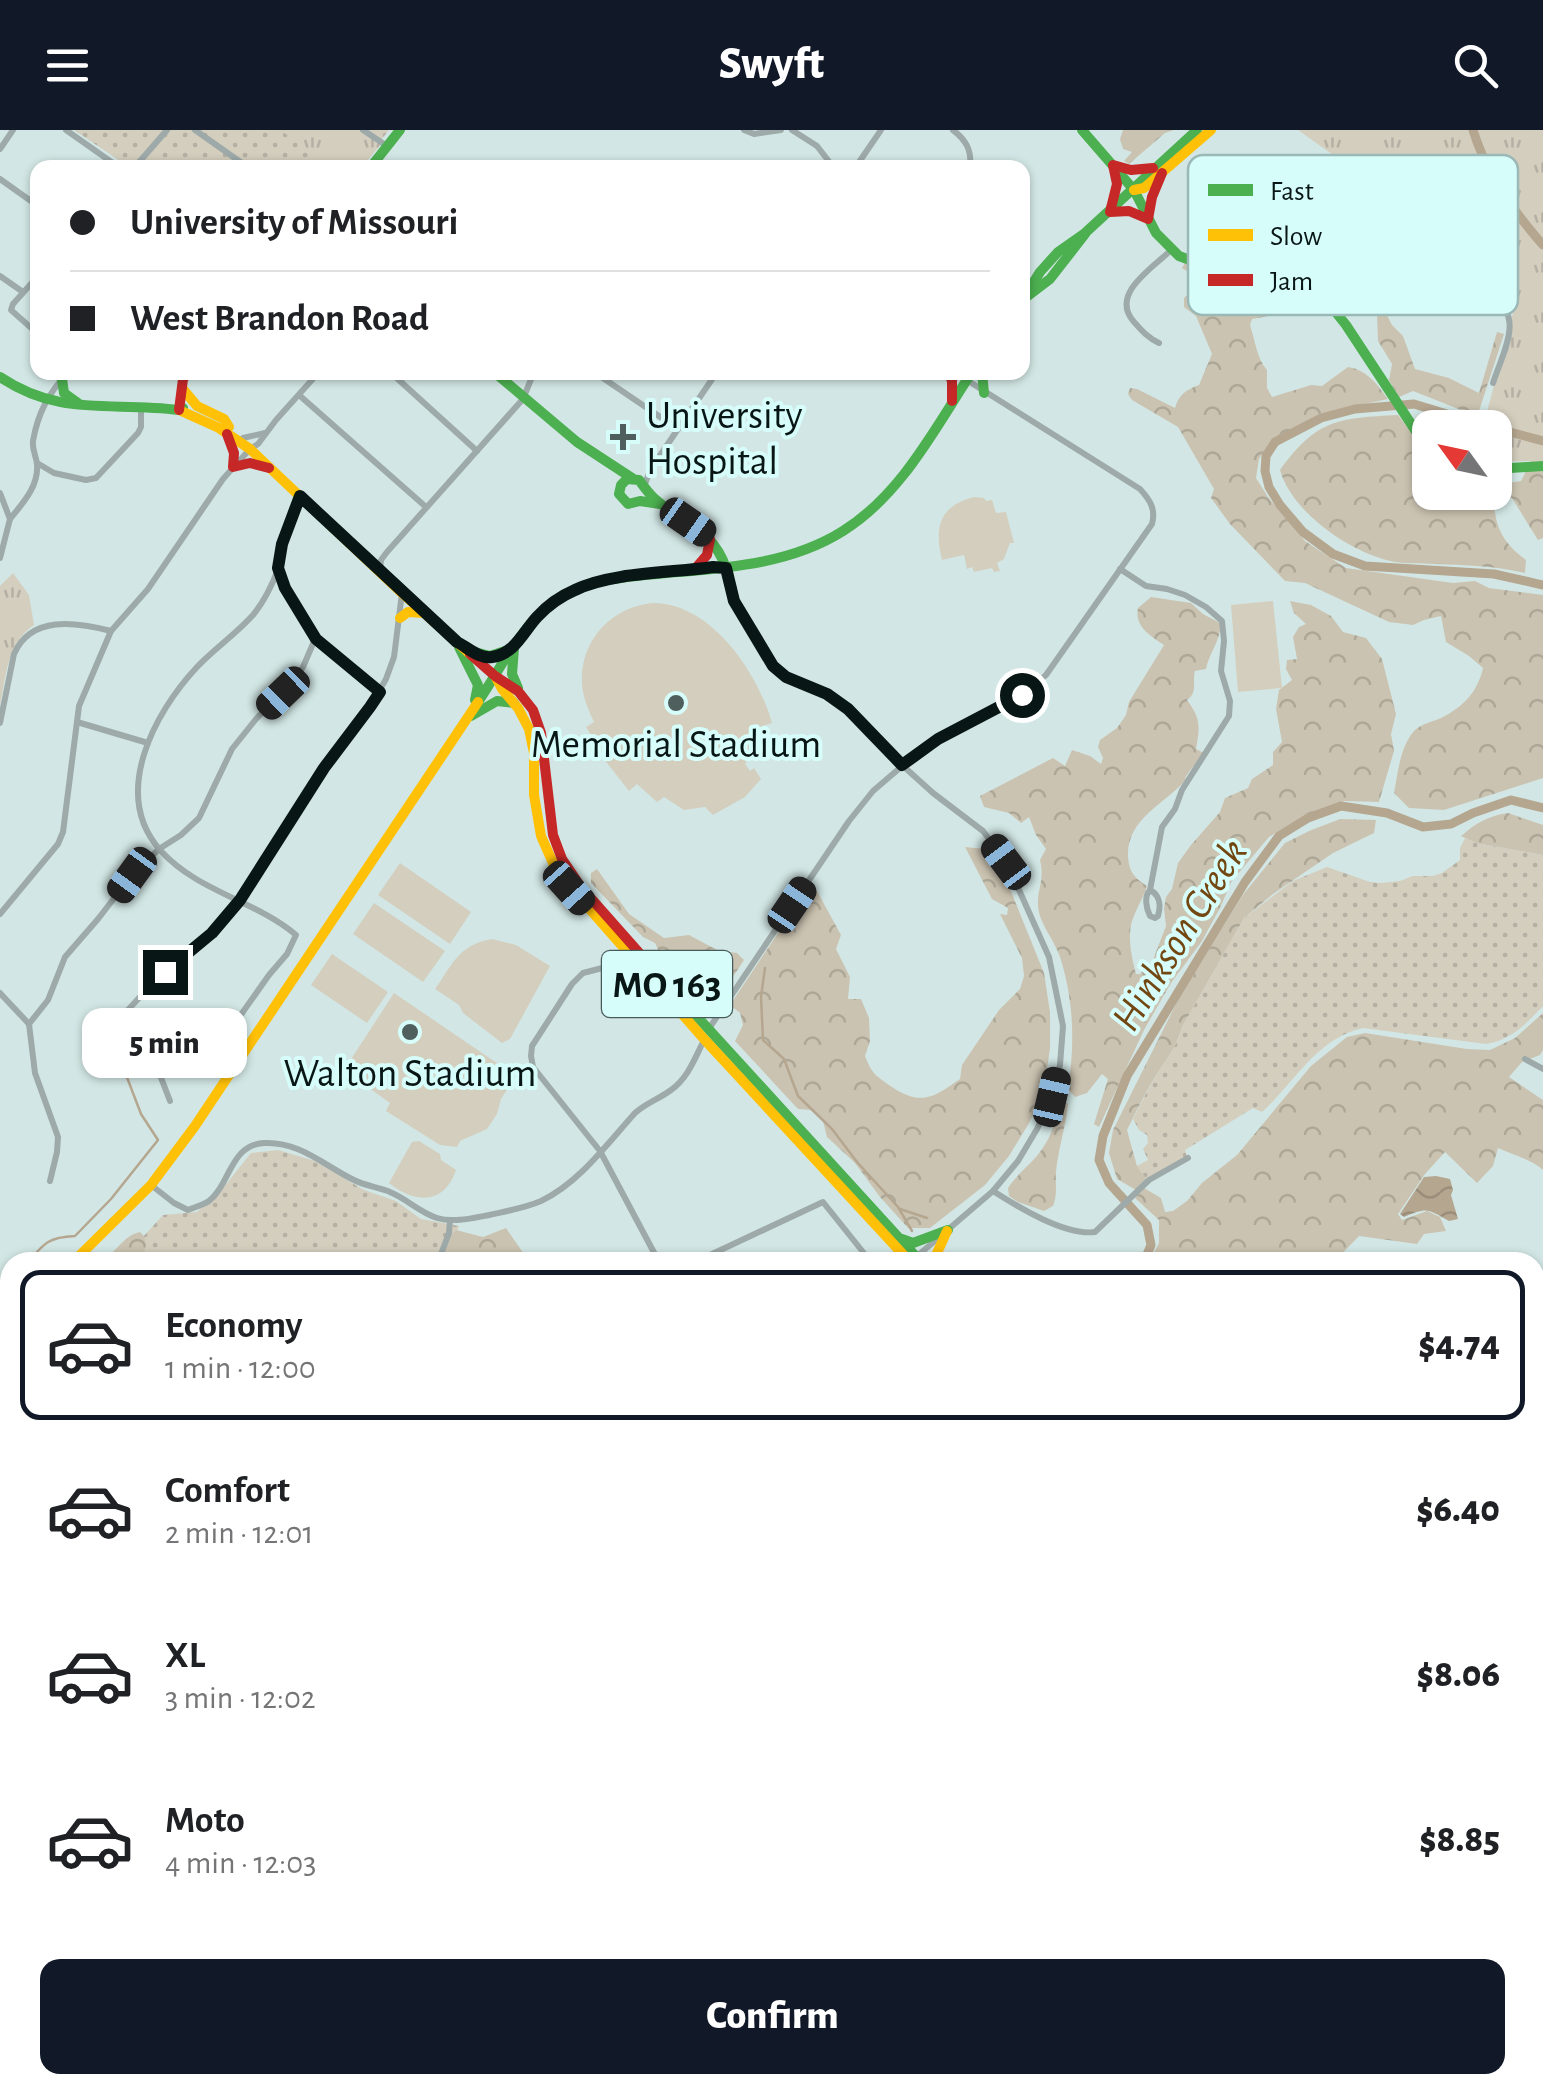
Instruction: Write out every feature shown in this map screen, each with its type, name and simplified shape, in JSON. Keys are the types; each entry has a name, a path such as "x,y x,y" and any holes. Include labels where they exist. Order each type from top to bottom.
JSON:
{"main road":[{"path":"377,160 400,130"},
{"path":"1082,130 1134,190 1164,243 1188,261"},
{"path":"1030,296 1067,260 1085,233 1134,190 1144,188 1197,130"},
{"path":"1148,219 1158,171 1211,130"},
{"path":"1113,165 1158,171"},
{"path":"1110,212 1117,184 1113,165"},
{"path":"1110,212 1134,212 1148,219"},
{"path":"1338,315 1412,423"},
{"path":"0,377 45,401 179,410 243,438 250,449"},
{"path":"66,380 64,392 83,406"},
{"path":"162,407 173,400 182,380"},
{"path":"179,410 183,380"},
{"path":"184,380 197,406 224,419 234,453 232,467 250,463 272,469"},
{"path":"503,380 558,429 710,538 726,568"},
{"path":"952,380 952,402"},
{"path":"84,1252 152,1186 195,1126 495,676 544,610 586,585 604,580 764,563 832,538 889,494 967,380"},
{"path":"983,380 984,393"},
{"path":"228,430 402,593 495,676 510,682 519,700"},
{"path":"1512,469 1543,466"},
{"path":"612,469 624,502 632,504 639,487"},
{"path":"621,485 639,487"},
{"path":"694,570 708,556 710,538"},
{"path":"400,618 408,612 425,613"},
{"path":"457,642 488,657 514,648"},
{"path":"457,642 478,685 466,719"},
{"path":"514,648 512,674 519,700"},
{"path":"466,719 495,701 519,700"},
{"name":"MO 163","path":"519,700 534,754 534,795 541,836 569,888 902,1252"},
{"name":"MO 163","path":"519,700 535,712 542,732 548,815 563,861 706,1034"},
{"path":"534,771 548,815"},
{"path":"890,1236 912,1243 948,1230"},
{"path":"937,1252 948,1230"},
{"path":"890,1236 902,1252"}],"street":[{"path":"0,149 13,130"},
{"path":"66,130 109,160"},
{"path":"141,160 167,130"},
{"path":"195,130 238,160"},
{"path":"363,130 388,147"},
{"path":"744,130 754,134 781,130"},
{"path":"792,130 817,146 828,160"},
{"path":"860,160 880,130"},
{"path":"953,130 967,143 970,160"},
{"path":"0,179 30,200"},
{"path":"1159,343 1149,339 1128,315 1126,302 1130,288 1172,250"},
{"path":"0,276 24,292"},
{"path":"30,285 13,304 13,314 30,328"},
{"path":"1493,383 1512,324 1509,315"},
{"path":"0,558 10,519 32,488 37,463 33,440 45,401 63,380"},
{"path":"0,914 58,844 66,820 82,693 110,631 148,588 232,467 258,444 312,380"},
{"path":"399,380 477,450"},
{"path":"380,571 387,552 523,398 531,380"},
{"path":"606,380 678,430"},
{"path":"639,487 712,380"},
{"path":"152,1186 188,1210 210,1200 246,1148 276,1143 320,1159 355,1181 390,1192 441,1219 503,1212 540,1201 569,1183 647,1102 682,1082 706,1034 848,820 902,765 938,739 1035,686 1058,660 1152,524 1154,510 1140,489 984,393 972,380"},
{"path":"299,395 426,507"},
{"path":"37,463 54,473 86,480 96,478 138,433 141,406"},
{"path":"243,438 267,432"},
{"path":"0,494 23,504"},
{"path":"0,494 10,519"},
{"path":"216,1050 288,954 296,935 218,891 158,849 142,820 140,772 157,723 181,686 253,615 264,598 278,568 282,544 300,496"},
{"path":"294,513 313,508"},
{"path":"364,556 387,552"},
{"path":"278,568 285,588 316,639 380,692"},
{"path":"726,568 734,601 773,666 786,677 827,694 848,709 902,765 982,831 1006,862 1049,957 1063,1026 1060,1065 1052,1097 1018,1161 993,1191 920,1252"},
{"path":"1120,569 1146,586 1185,595 1222,620 1221,671 1230,701 1229,716 1162,827 1150,890"},
{"path":"170,1101 143,1031 128,1011 149,986 212,933 240,900 324,768 380,692 394,656 402,593"},
{"path":"0,723 14,654 30,631 58,624 110,631"},
{"path":"29,1024 48,1000 65,956 141,864 199,818 232,749 295,678 316,639"},
{"path":"77,722 148,743"},
{"path":"628,952 614,965 583,972 540,1031 530,1056 533,1067 600,1151 654,1252"},
{"path":"0,993 29,1024 35,1073 58,1137 50,1181"},
{"path":"1525,1059 1543,1069"},
{"path":"993,1191 1048,1220 1079,1232 1095,1232 1143,1186 1188,1158"},
{"path":"716,1252 823,1202 863,1252"},
{"path":"442,1252 450,1233 450,1220"}],"green space":[{"path":"74,130 389,130 365,160 119,160"},
{"path":"280,130 362,130 382,143 368,160 324,160"},
{"path":"1123,130 1174,130 1165,133 1129,164 1124,161 1132,152 1123,149"},
{"path":"1298,130 1543,130 1543,466 1512,462 1512,410 1487,410 1512,315 1518,315 1518,155 1333,155"},
{"path":"1270,315 1252,319 1250,325 1267,370 1267,388 1272,397 1311,385 1322,386 1348,367 1366,374 1388,399 1319,414 1271,440 1259,459 1256,478 1305,541 1346,568 1453,583 1475,581 1489,588 1543,595 1543,778 1444,810 1409,808 1394,793 1409,737 1420,726 1464,703 1478,684 1483,668 1446,642 1441,616 1413,625 1389,622 1305,583 1285,581 1230,524 1211,498 1214,489 1178,427 1128,394 1130,388 1137,389 1175,408 1184,393 1199,385 1212,354 1196,316"},
{"path":"1377,315 1387,315 1403,336 1415,369 1449,378 1479,393 1497,332 1504,334 1479,410 1461,410 1413,391 1399,397 1389,380 1392,364 1378,341"},
{"path":"1398,415 1412,433 1412,510 1495,510 1505,540 1526,560 1525,573 1378,558 1343,541 1310,516 1280,470 1318,431 1330,424"},
{"path":"1527,469 1543,470 1543,538 1538,540 1512,498 1512,482 1521,481"},
{"path":"974,497 992,500 996,513 1006,512 1014,543 1010,543 1004,559 997,563 1000,571 967,569 964,555 942,560 939,528 946,512"},
{"path":"13,573 29,595 34,625 13,651 0,705 0,586"},
{"path":"1151,597 1191,603 1220,623 1220,629 1206,669 1195,671 1194,691 1187,700 1198,723 1196,749 1204,753 1181,785 1147,814 1130,841 1130,869 1147,886 1130,931 1136,974 1153,960 1166,926 1166,897 1178,863 1220,812 1225,798 1248,788 1252,779 1273,765 1273,752 1282,742 1276,709 1279,690 1292,680 1286,669 1287,660 1297,659 1293,637 1306,624 1294,613 1290,601 1311,605 1331,616 1343,632 1366,638 1382,659 1396,714 1391,734 1394,751 1379,802 1344,801 1305,815 1269,837 1231,882 1202,941 1171,983 1144,1030 1099,1127 1094,1124 1108,1079 1102,1074 1087,1093 1075,1097 1068,1089 1071,1006 1060,957 1038,906 1040,860 1046,849 1029,817 1021,823 1009,813 984,807 980,796 1053,758 1065,766 1072,750 1101,764 1100,740 1117,728 1126,715 1129,702 1164,645 1145,630 1137,615 1138,608"},
{"path":"1273,601 1282,688 1238,692 1231,605"},
{"name":"Memorial Stadium","path":"654,603 675,606 695,615 730,645 756,683 772,723 759,727 757,742 745,764 750,771 754,768 761,779 745,797 713,815 705,807 684,810 664,797 657,802 637,784 629,791 586,727 594,722 584,696 582,675 590,644 610,620"},
{"path":"1508,813 1543,825 1543,855 1476,843 1461,836 1483,821"},
{"path":"1340,819 1376,820 1374,833 1333,853 1244,918 1127,1130 1137,1166 1146,1179 1136,1190 1117,1179 1109,1153 1113,1130 1178,1000 1242,896 1285,843"},
{"path":"1465,838 1543,855 1543,1006 1511,1035 1486,1044 1363,1028 1347,1033 1308,1062 1262,1112 1253,1108 1185,1150 1187,1157 1146,1179 1137,1166 1148,1160 1143,1149 1148,1143 1147,1135 1133,1119 1244,918 1293,881 1327,867 1381,883 1442,873 1460,860"},
{"path":"965,847 986,849 1004,874 1044,973 1050,1049 1043,1095 1009,1156 985,1185 930,1228 908,1228 855,1163 827,1137 823,1121 811,1110 798,1109 735,1041 743,1025 740,1013 730,1005 812,882 841,935 836,949 850,977 848,999 861,999 869,1018 870,1041 865,1056 872,1071 902,1093 919,1098 951,1086 960,1079 962,1065 999,1010 1020,989 1024,976 1022,958 1000,914 1007,915 1008,908 992,899"},
{"path":"400,863 471,912 450,944 378,895"},
{"path":"597,869 629,914 664,938 689,935 719,951 737,953 744,960 725,989 700,976 674,971 655,943 643,937 591,883 591,873"},
{"path":"374,903 445,951 423,982 353,934"},
{"path":"492,939 516,945 550,966 510,1039 502,1043 435,989 464,951"},
{"path":"332,954 388,992 367,1023 311,985"},
{"name":"Walton Stadium","path":"394,993 516,1076 487,1129 460,1141 457,1147 440,1145 386,1111 390,1103 344,1070"},
{"path":"1543,1013 1543,1050 1522,1062 1509,1077 1543,1100 1543,1170 1498,1148 1493,1166 1477,1183 1445,1152 1398,1214 1402,1220 1427,1211 1440,1217 1446,1231 1424,1234 1417,1244 1359,1236 1344,1252 1154,1252 1159,1243 1159,1220 1135,1198 1144,1188 1161,1198 1165,1212 1187,1201 1202,1183 1237,1155 1311,1066 1347,1037 1365,1033 1490,1050 1515,1038"},
{"path":"1068,1103 1053,1206 1044,1211 1018,1202 1009,1196 1008,1188 1045,1145 1060,1104"},
{"path":"419,1141 456,1170 451,1182 436,1195 418,1197 389,1183 412,1142"},
{"path":"278,1150 315,1161 364,1190 396,1201 421,1219 459,1226 448,1252 129,1252 163,1215 197,1212 251,1153"},
{"path":"506,1228 523,1252 444,1252 456,1230 483,1237"},
{"path":"140,1232 146,1245 144,1252 112,1252"}],"water":[{"path":"1424,1177 1450,1179 1458,1219 1449,1221 1427,1211 1404,1217 1400,1214"}],"waterway":[{"name":"Hinkson Creek","path":"1473,130 1483,155"},
{"name":"Hinkson Creek","path":"1518,215 1543,245"},
{"name":"Hinkson Creek","path":"1434,410 1414,404 1355,409 1321,418 1275,442 1266,456 1269,487 1303,532 1333,554 1365,566 1494,574 1543,585"},
{"name":"Hinkson Creek","path":"1512,433 1543,441"},
{"name":"Hinkson Creek","path":"1148,1252 1151,1245 1147,1225 1109,1183 1099,1160 1103,1136 1127,1076 1245,882 1279,836 1308,818 1341,806 1387,813 1423,827 1451,824 1511,800 1543,808"},
{"path":"765,968 761,997 763,1040 784,1059 798,1096 832,1129 898,1207 912,1231"},
{"path":"36,1252 48,1242 75,1236 111,1199 158,1140 141,1114 120,1059 96,1018"},
{"path":"900,1209 927,1218"}],"traffic: fast":[{"path":"376,160 400,130"},
{"path":"1082,130 1134,190 1156,233 1179,256 1188,259"},
{"path":"1030,288 1058,252 1085,233 1197,130"},
{"path":"1030,294 1050,279 1085,234"},
{"path":"1338,315 1412,425"},
{"path":"0,377 22,390 66,403 183,408"},
{"path":"62,380 64,393 78,403"},
{"path":"503,380 577,442 632,478"},
{"path":"478,702 530,625 564,595 621,578 780,557 843,531 864,516 900,479 967,380"},
{"path":"983,380 984,393"},
{"path":"1512,468 1543,466"},
{"path":"660,504 628,504 619,494 621,485 627,479 639,480 655,499 705,535 726,568"},
{"path":"459,647 478,685 475,700"},
{"path":"475,652 490,656 514,648 512,674 518,688"},
{"path":"471,716 497,701 514,703"},
{"path":"650,965 912,1252"},
{"path":"902,1239 913,1243 948,1230"}],"traffic: slow":[{"path":"1134,190 1144,188 1211,130"},
{"path":"182,388 197,406 224,419 229,427"},
{"path":"179,410 219,428 250,449 470,654"},
{"path":"400,618 408,612 425,613"},
{"path":"495,676 529,729 541,836 557,872 704,1039 901,1252"},
{"path":"83,1252 151,1185 195,1126 478,702"},
{"path":"937,1252 947,1231"}],"traffic: jam":[{"path":"1153,168 1131,170 1113,165 1117,184 1110,212 1129,211 1148,219 1162,173"},
{"path":"179,410 183,380"},
{"path":"952,380 952,401"},
{"path":"227,434 234,453 233,467 250,463 269,468"},
{"path":"694,570 707,555 710,539"},
{"path":"470,654 518,691 533,710 541,733 553,835 562,859 581,887 650,965"}],"place":[{"name":"University Hospital","path":"623,437"},
{"name":"Memorial Stadium","path":"676,703"},
{"name":"Walton Stadium","path":"410,1032"}],"route":[{"path":"165,972 212,933 240,900 324,768 380,692 316,639 285,588 278,568 287,526 300,496 457,642 480,656 494,657 514,648 544,610 586,585 713,567 726,568 734,601 773,666 786,677 827,694 848,709 902,765 938,739 1022,695"}]}
